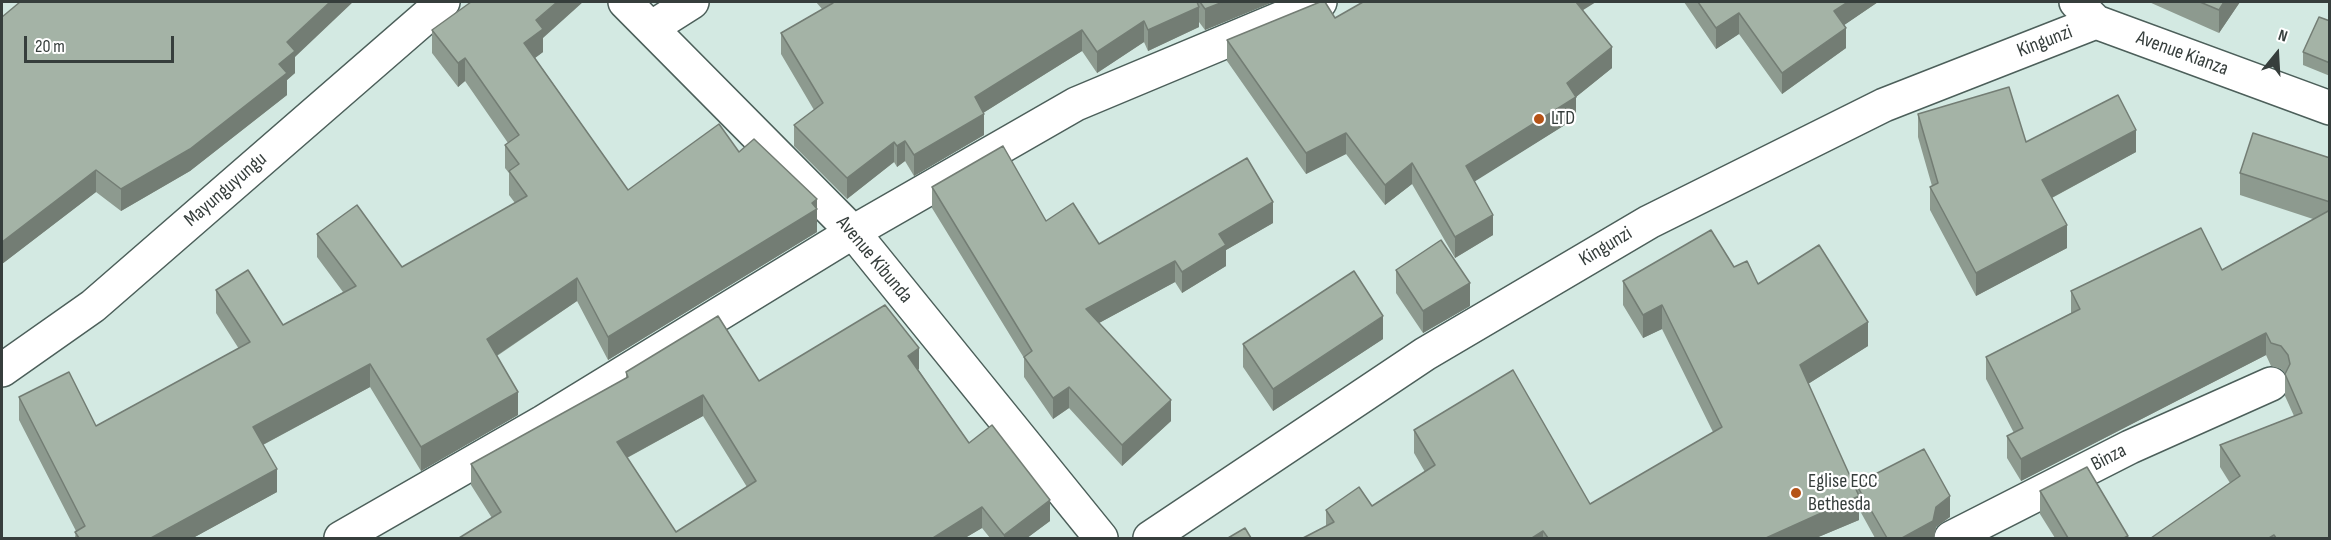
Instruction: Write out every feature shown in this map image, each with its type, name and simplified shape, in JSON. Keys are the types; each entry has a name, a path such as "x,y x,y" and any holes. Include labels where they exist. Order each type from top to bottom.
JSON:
{"street":[{"name":"Mayunguyungu","path":"2,370 93,306 443,2"},
{"name":"Avenue Kibunda","path":"625,2 853,232 1101,538"},
{"path":"651,28 692,2"},
{"path":"341,538 543,422 853,232 1076,104 1320,2"},
{"name":"Avenue Kianza","path":"2086,12 2330,108"},
{"name":"Kingunzi","path":"1150,538 1425,354 1649,222 1884,105 2086,12"},
{"name":"Binza","path":"1951,538 2130,447 2271,384"}],"building":[{"path":"20,2 330,2 287,42 295,51 279,64 287,73 190,149 121,189 96,170 2,242 2,17"},
{"path":"471,2 557,2 536,20 543,29 524,43 628,190 719,124 739,152 754,139 817,199 812,203 817,209 608,337 577,278 487,339 518,392 421,447 370,364 253,427 277,469 151,538 79,538 75,532 85,526 19,397 69,372 96,426 250,342 216,290 248,270 283,325 356,286 317,234 357,205 402,267 527,196 509,171 519,164 505,145 519,135 465,58 458,63 432,30"},
{"path":"832,2 1197,2 1199,7 1148,30 1144,21 1097,52 1082,30 975,97 984,114 914,155 905,141 897,146 894,142 847,178 794,125 823,103 781,33"},
{"path":"1200,2 1223,2 1205,9"},
{"path":"1320,2 1325,2 1335,18 1363,2 1576,2 1612,47 1567,83 1576,97 1466,166 1493,215 1455,237 1412,163 1385,185 1346,133 1306,153 1227,40"},
{"path":"1698,2 1848,2 1834,11 1846,28 1782,73 1739,13 1716,28"},
{"path":"2200,2 2224,2 2219,10"},
{"path":"2319,17 2330,21 2330,63 2303,52"},
{"path":"2009,87 2026,142 2118,95 2136,130 2042,180 2067,225 1976,273 1930,187 1938,183 1918,114"},
{"path":"2253,133 2330,158 2330,202 2240,173"},
{"path":"1003,146 1046,221 1073,203 1099,244 1247,158 1273,202 1219,234 1226,245 1182,272 1175,261 1086,309 1171,400 1122,445 1069,387 1053,398 1024,357 1032,351 932,187"},
{"path":"2330,210 2330,538 2276,538 2274,535 2269,538 2151,538 2240,476 2220,445 2302,413 2285,374 2290,364 2288,355 2281,346 2271,343 2266,333 2021,459 2007,436 2023,428 1986,357 2080,309 2071,291 2201,228 2222,270"},
{"path":"1711,230 1734,267 1747,261 1758,284 1819,245 1868,322 1800,365 1859,496 1766,538 1548,538 1543,531 1532,538 1303,538 1334,522 1326,510 1359,487 1372,506 1435,465 1414,430 1513,370 1590,504 1722,427 1662,305 1643,315 1623,281"},
{"path":"1441,240 1470,283 1423,311 1396,270"},
{"path":"1354,271 1383,316 1273,389 1243,344"},
{"path":"885,305 919,348 908,356 969,443 992,425 1050,500 1004,535 982,507 933,538 459,538 501,512 471,464 628,377 626,372 718,316 759,381","holes":["703,395 756,481 676,532 617,442"]},
{"path":"1924,449 1950,496 1936,507 1933,521 1902,538 1887,538 1856,484"},
{"path":"2087,467 2128,536 2124,538 2068,538 2040,491"},
{"path":"1245,528 1251,538 1228,538"}],"place":[{"name":"LTD","path":"1539,119"},
{"name":"Eglise ECC Bethesda","path":"1796,493"}]}
